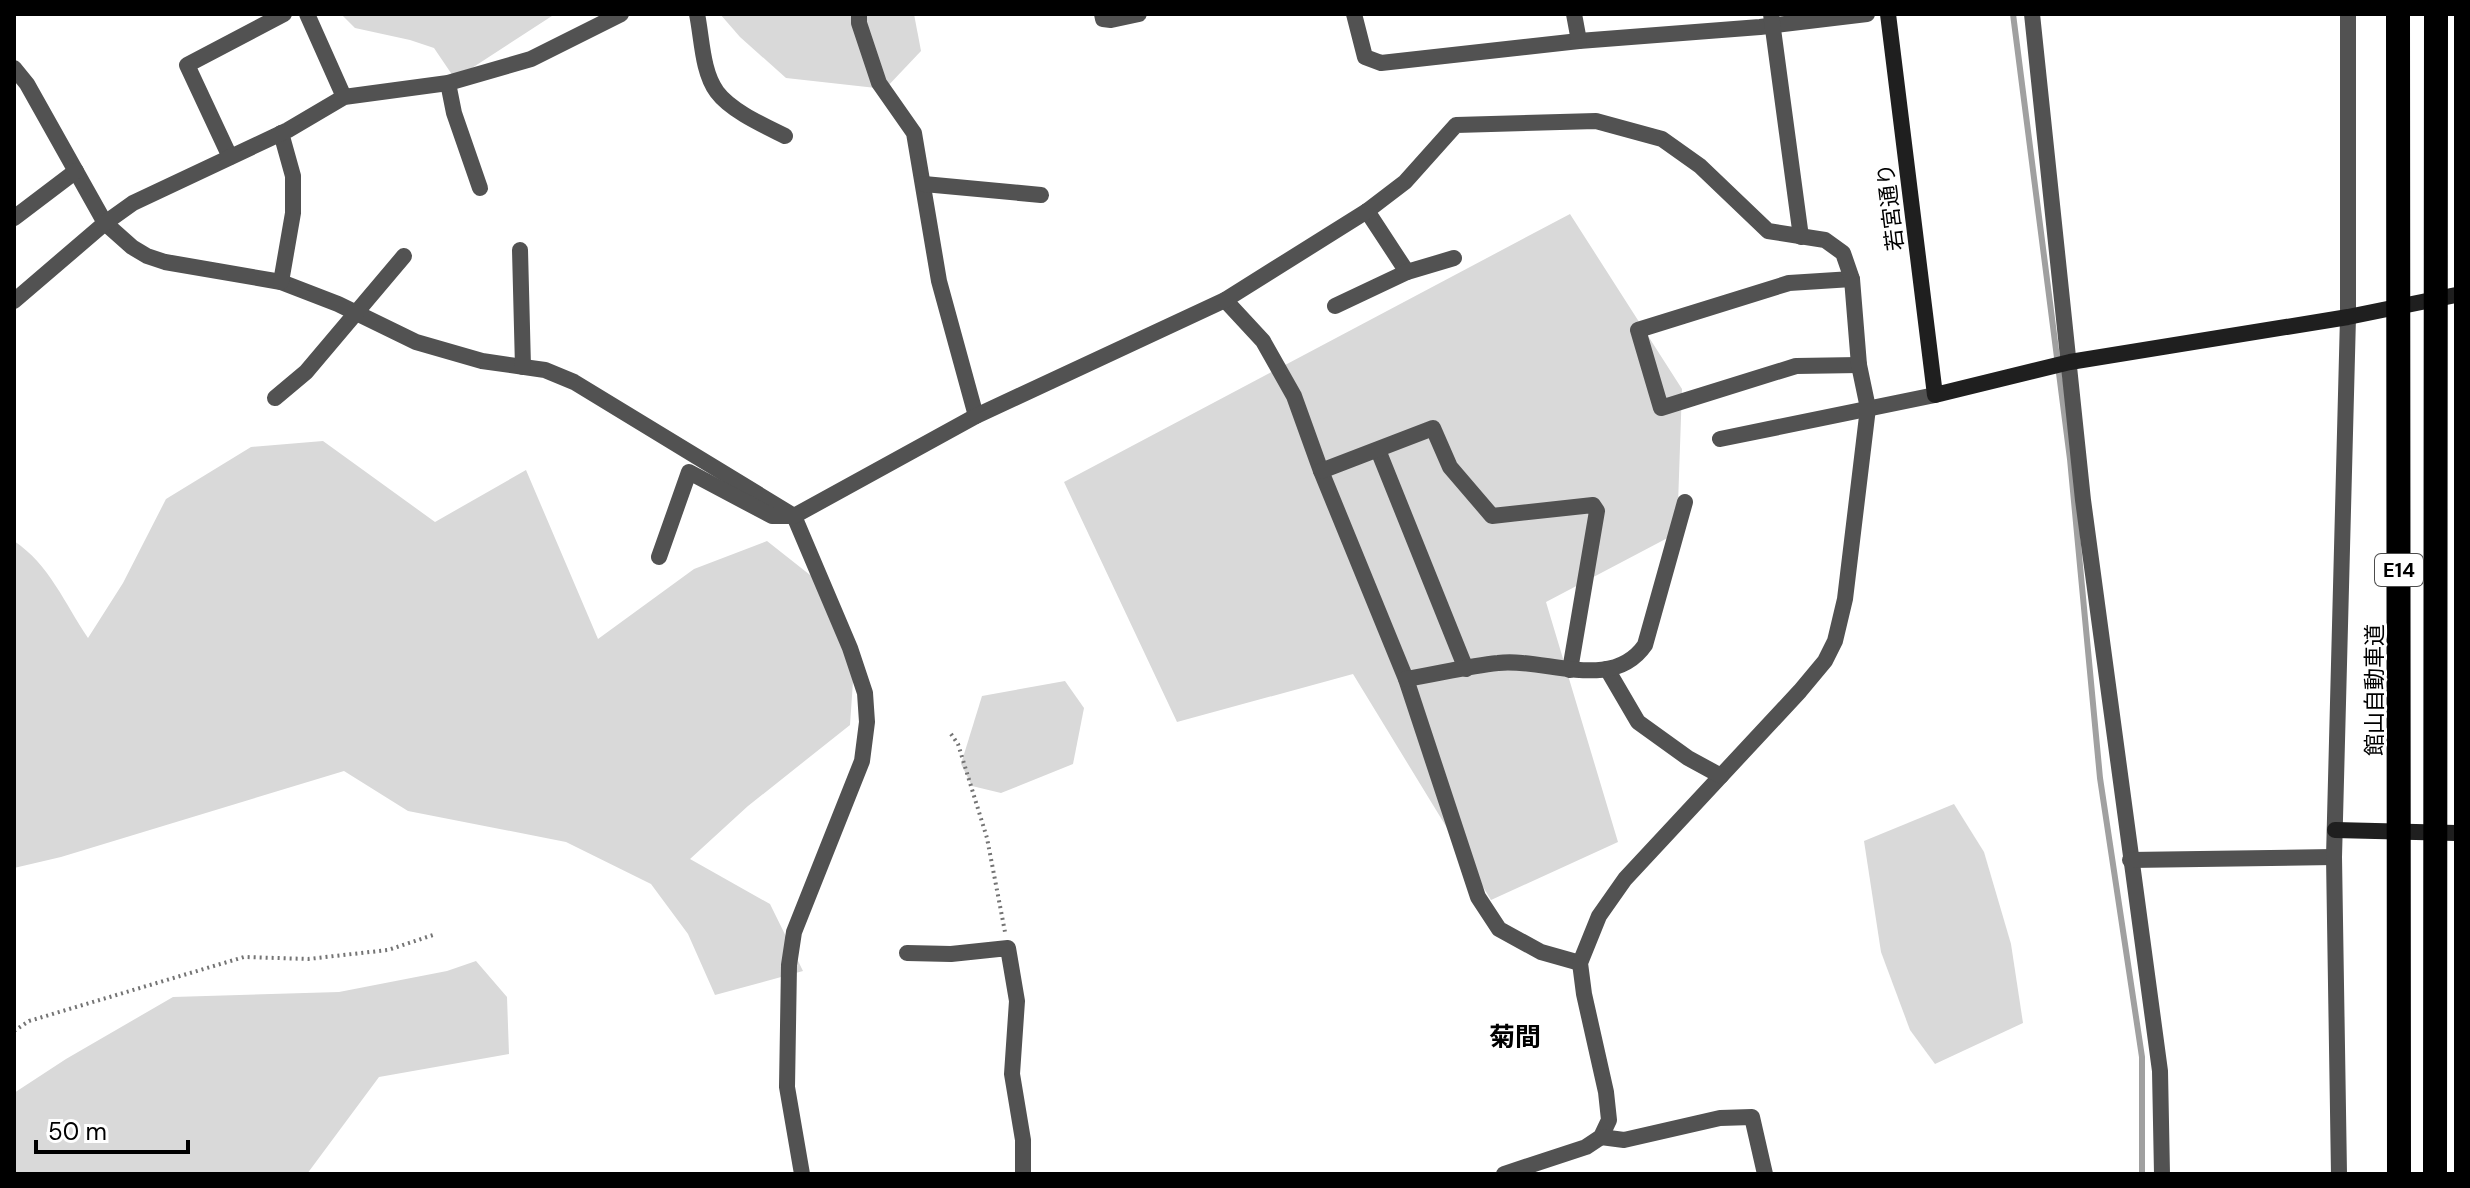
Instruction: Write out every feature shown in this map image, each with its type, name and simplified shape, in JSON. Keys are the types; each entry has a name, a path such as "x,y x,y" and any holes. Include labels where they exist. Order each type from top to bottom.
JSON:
{"highway":[{"name":"館山自動車道","path":"2398,14 2399,1174"},
{"name":"E14","path":"2435,1174 2436,14"}],"street":[{"path":"230,157 187,65 284,14"},
{"path":"307,14 344,97"},
{"path":"14,301 133,203 281,133 344,97 448,83 531,59 621,14"},
{"path":"697,14 711,81 718,94 748,116 785,136"},
{"path":"859,14 859,23 879,83 914,133 939,281 976,416"},
{"path":"1102,14 1103,19 1111,20 1139,14"},
{"path":"1354,14 1365,57 1381,63 1771,20 1867,14"},
{"path":"1574,14 1579,41"},
{"name":"若宮通り","path":"1888,14 1935,395"},
{"path":"2032,14 2083,500 2160,1071 2162,1174"},
{"path":"2339,1174 2334,857 2348,317 2348,14"},
{"path":"1771,20 1801,237"},
{"path":"14,68 27,84 105,223 147,256 165,262 281,282 357,313 416,342 482,361 545,370 574,382 794,516 850,648 865,693 867,722 862,761 794,932 789,965 787,1087 802,1174"},
{"path":"448,83 454,113 480,188"},
{"path":"659,557 689,472 772,516 794,516 976,416 1225,300 1367,211 1405,182 1456,125 1596,121 1662,139 1700,166 1768,231 1825,240 1843,253 1852,279 1859,365 1868,408 1847,586 1835,641 1825,661 1800,691 1625,879 1599,916 1580,963 1606,1092 1609,1120 1601,1137 1586,1147 1504,1174"},
{"path":"281,133 293,176 293,213 281,282"},
{"path":"14,218 76,171"},
{"path":"924,184 1041,195"},
{"path":"1367,211 1407,272"},
{"path":"520,250 523,367"},
{"path":"275,398 306,372 404,256"},
{"path":"1335,306 1407,272 1454,258"},
{"path":"1852,279 1789,283 1638,330 1661,408 1796,366 1859,365"},
{"path":"1720,439 1935,395 2070,362 2348,317 2456,295"},
{"path":"1225,300 1263,341 1294,396 1321,471 1406,679 1478,897 1499,929 1541,952 1580,963"},
{"path":"1321,471 1433,428 1450,467 1492,516 1593,505 1597,511 1570,670"},
{"path":"1378,450 1466,669"},
{"path":"1406,679 1501,662 1570,670 1607,669 1629,663 1645,645 1685,502"},
{"path":"1607,669 1638,722 1688,758 1721,776"},
{"path":"2335,830 2456,833"},
{"path":"2130,860 2334,857"},
{"path":"907,953 951,954 1008,948 1017,1001 1012,1074 1023,1140 1023,1174"},
{"path":"1601,1137 1624,1140 1720,1118 1752,1117 1765,1174"}],"path":[{"path":"951,734 958,744 987,838 1008,948"},
{"path":"14,1031 29,1021 244,957 308,959 388,950 436,934"}],"shaded area":[{"path":"341,14 555,14 455,79 434,48 355,28"},
{"path":"720,14 914,14 921,51 885,89 786,78 740,37"},
{"path":"1570,214 1682,389 1677,533 1546,602 1618,842 1491,900 1353,674 1177,722 1064,482"},
{"path":"323,441 435,522 526,470 598,639 694,569 767,541 824,586 855,652 850,725 748,806 690,859 770,904 803,971 715,995 688,934 651,884 566,842 408,811 344,771 61,857 14,868 14,541 47,573 88,638 123,583 166,499 251,447"},
{"path":"1065,681 1084,708 1073,764 1001,793 972,786 961,764 982,696"},
{"path":"1954,804 1984,852 2011,944 2023,1023 1935,1064 1910,1030 1881,952 1864,841"},
{"path":"476,961 507,997 509,1054 379,1077 307,1174 14,1174 14,1093 173,997 339,992 447,971"}],"waterway":[{"path":"2013,14 2070,459 2100,778 2142,1057 2142,1174"}],"district":[{"name":"菊間","path":"1515,1037"}]}
